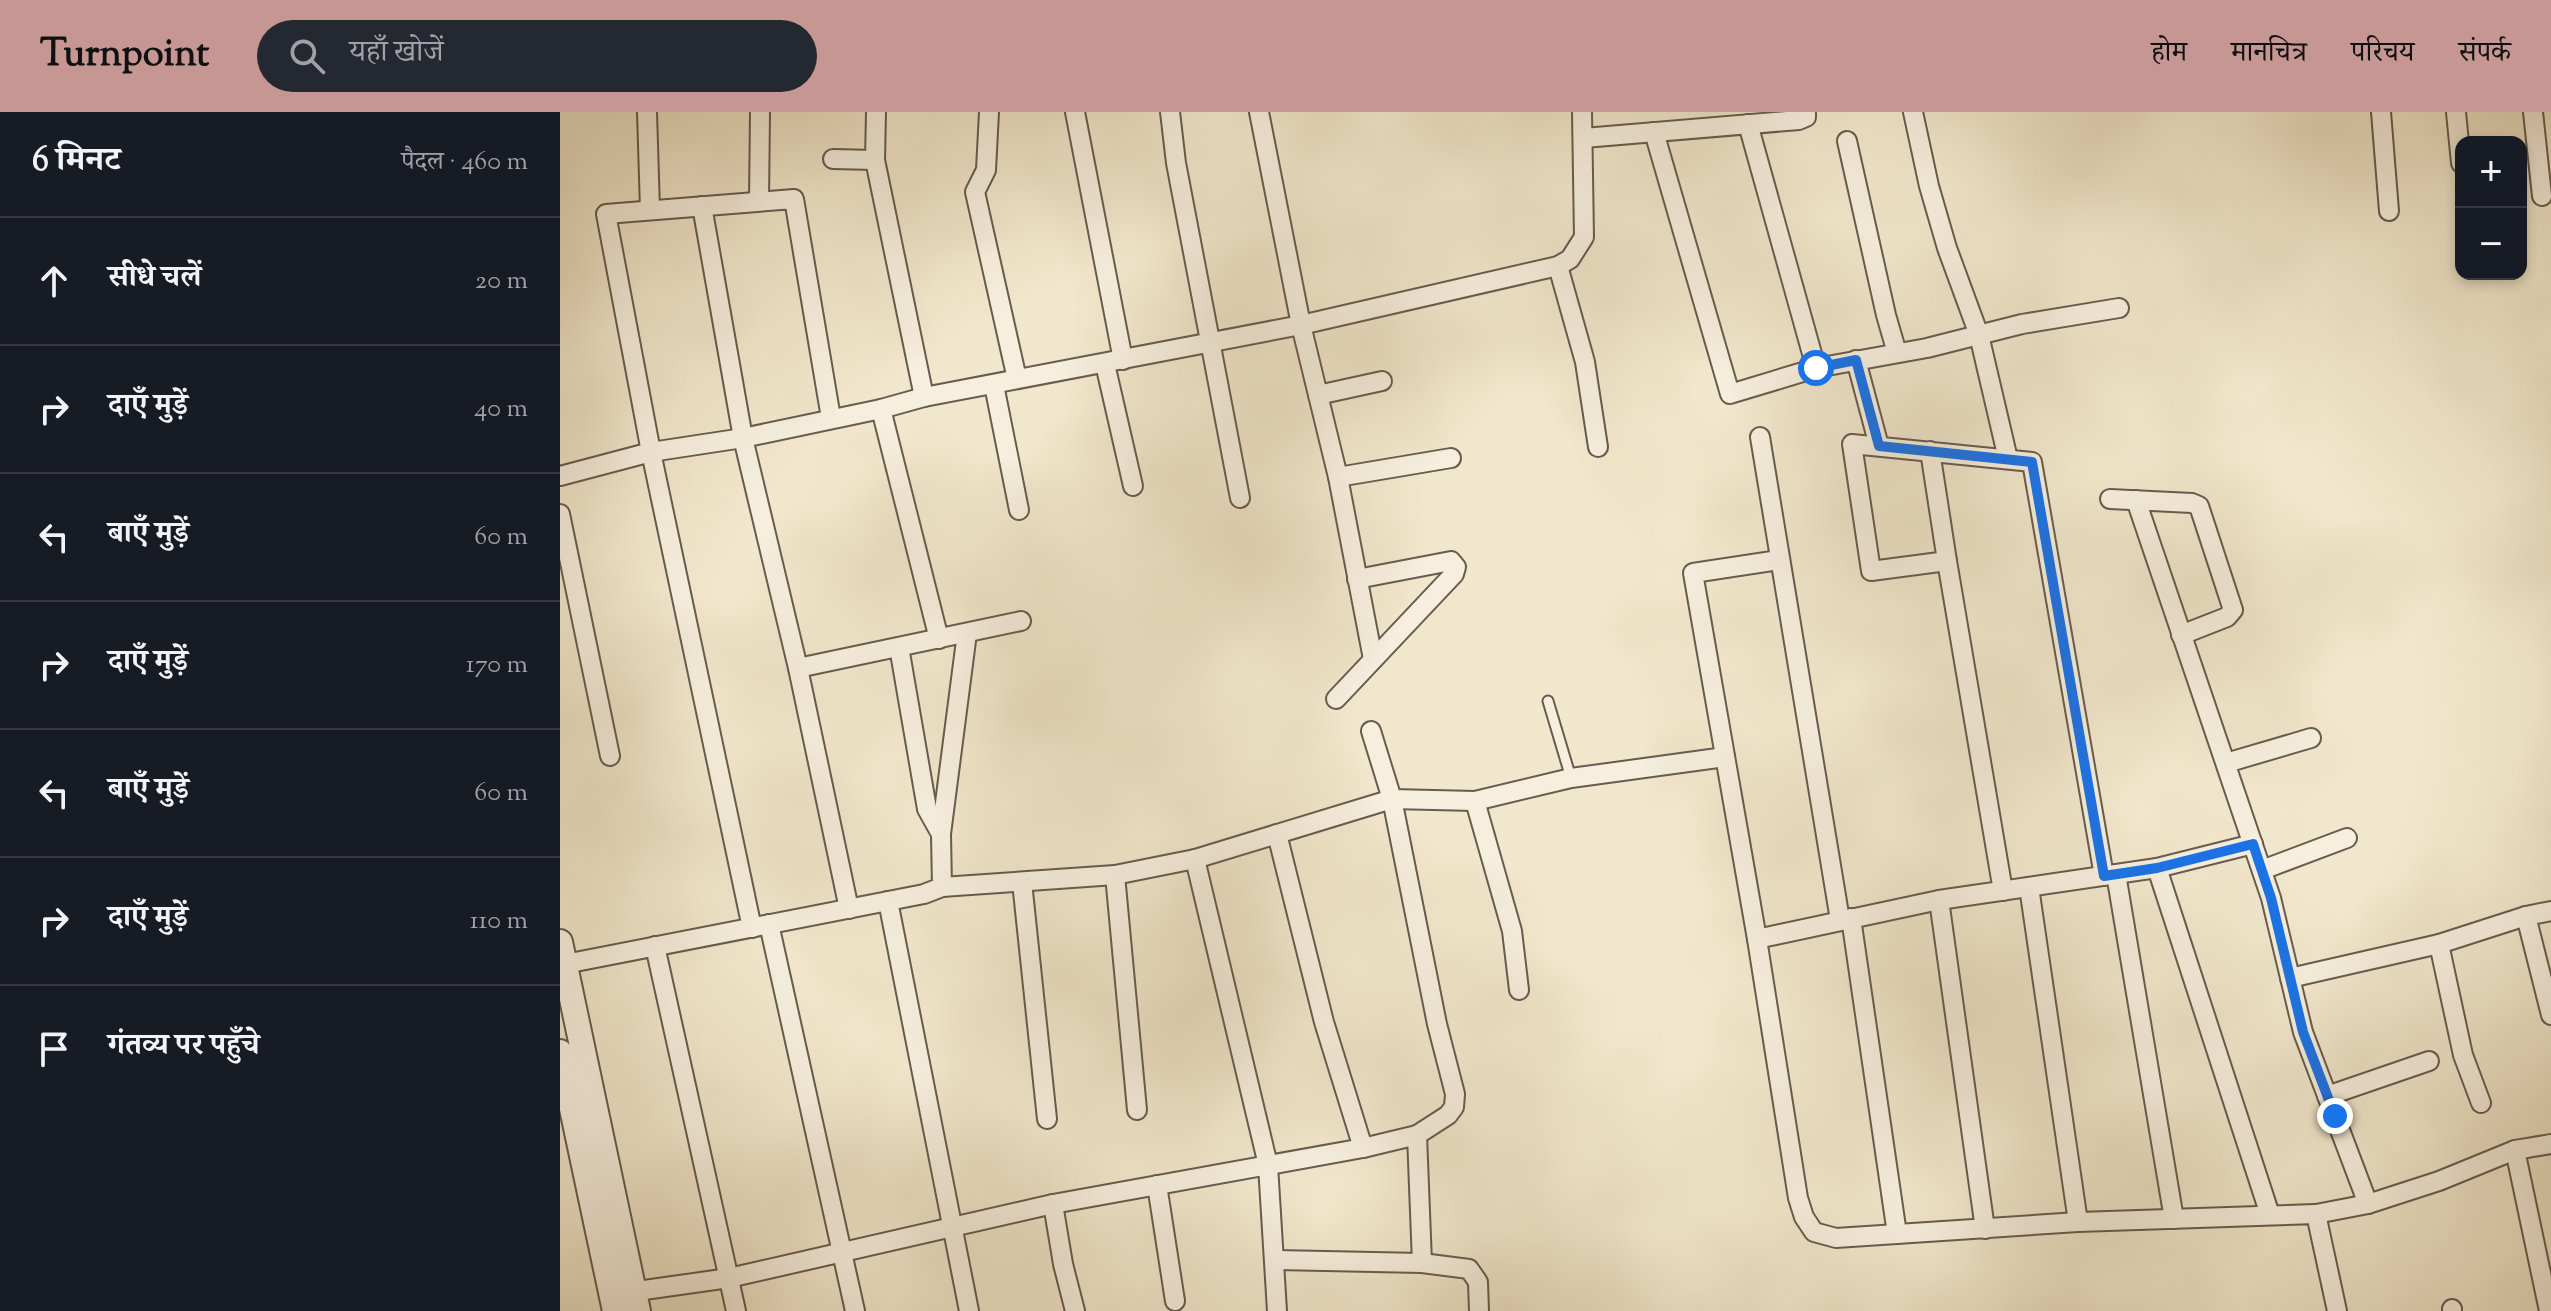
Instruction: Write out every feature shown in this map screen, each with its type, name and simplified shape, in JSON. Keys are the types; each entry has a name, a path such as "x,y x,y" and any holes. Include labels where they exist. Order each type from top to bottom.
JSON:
{"street":[{"path":"647,112 650,210"},
{"path":"759,201 760,112"},
{"path":"876,112 875,160 924,397"},
{"path":"989,112 986,170 975,192 1017,379"},
{"path":"1075,112 1133,486"},
{"path":"1170,112 1176,163 1240,498"},
{"path":"1259,112 1301,325 1338,477 1373,659"},
{"path":"560,476 651,452 743,438 924,397 1301,325 1558,266 1570,259 1584,237 1582,112"},
{"path":"1584,138 1654,132 1705,120 1748,124 1799,120 1806,117 1806,112"},
{"path":"1913,112 1929,186 1947,248 1979,335 2008,459"},
{"path":"2381,112 2389,211"},
{"path":"2456,112 2458,136"},
{"path":"2533,112 2542,196"},
{"path":"1748,124 1816,368"},
{"path":"1654,132 1730,394 1816,368 2022,324 2119,308"},
{"path":"1847,141 1897,353"},
{"path":"833,159 875,160"},
{"path":"831,418 794,199 606,214 651,452 760,926 844,1253 855,1311"},
{"path":"702,206 743,438 798,668 849,909"},
{"path":"1558,266 1585,362 1598,447"},
{"path":"1856,360 1879,446"},
{"path":"1318,395 1382,381"},
{"path":"994,385 1019,510"},
{"path":"881,409 939,639"},
{"path":"1760,437 1897,1234"},
{"path":"1947,561 1871,571 1852,444 2032,462 2174,1219"},
{"path":"1930,451 2003,891"},
{"path":"1338,477 1451,458"},
{"path":"2110,499 2192,503 2199,506 2233,610 2227,617 2181,635"},
{"path":"2136,500 2262,870 2303,1032 2368,1204"},
{"path":"560,514 610,756"},
{"path":"1779,560 1693,573 1757,939 1795,1183 1804,1217 1814,1232 1836,1238 2078,1222 2316,1214 2368,1204 2439,1181 2515,1150 2551,1144"},
{"path":"1336,699 1454,574 1456,567 1451,561 1357,579"},
{"path":"798,668 1021,621"},
{"path":"942,887 941,834 967,633"},
{"path":"899,647 927,809 941,834"},
{"path":"625,1302 1053,1204 1363,1148 1417,1135 1448,1115 1454,1107 1455,1094 1437,1024 1392,799 1371,731"},
{"path":"2226,763 2311,738"},
{"path":"625,1302 566,1003 562,953 655,946 924,894 942,887 1115,875 1195,859 1392,799 1475,801 1571,778 1725,757"},
{"path":"1475,801 1512,931 1519,990"},
{"path":"1277,834 1324,1022 1363,1148"},
{"path":"2262,870 2347,838"},
{"path":"1757,939 1939,900 2157,868 2253,844"},
{"path":"1195,859 1268,1165 1277,1311"},
{"path":"2157,868 2270,1215"},
{"path":"1115,875 1137,1110"},
{"path":"1022,882 1047,1119"},
{"path":"2029,887 2078,1222"},
{"path":"1939,900 1985,1229"},
{"path":"888,901 969,1311"},
{"path":"2290,978 2439,944 2551,911"},
{"path":"2526,916 2551,1015"},
{"path":"2439,944 2463,1055 2481,1103"},
{"path":"655,946 736,1311"},
{"path":"560,1052 625,1302"},
{"path":"2327,1096 2429,1061"},
{"path":"1417,1135 1422,1263"},
{"path":"2515,1150 2549,1311"},
{"path":"1157,1185 1175,1301"},
{"path":"1053,1204 1075,1311"},
{"path":"2316,1214 2337,1311"},
{"path":"1276,1260 1422,1263 1469,1269 1478,1282 1479,1311"}],"lane":[{"path":"1548,701 1571,778"}],"route":[{"path":"1816,368 1856,360 1879,446 2032,462 2104,876 2157,868 2253,844 2271,898 2303,1032 2335,1116"}]}
